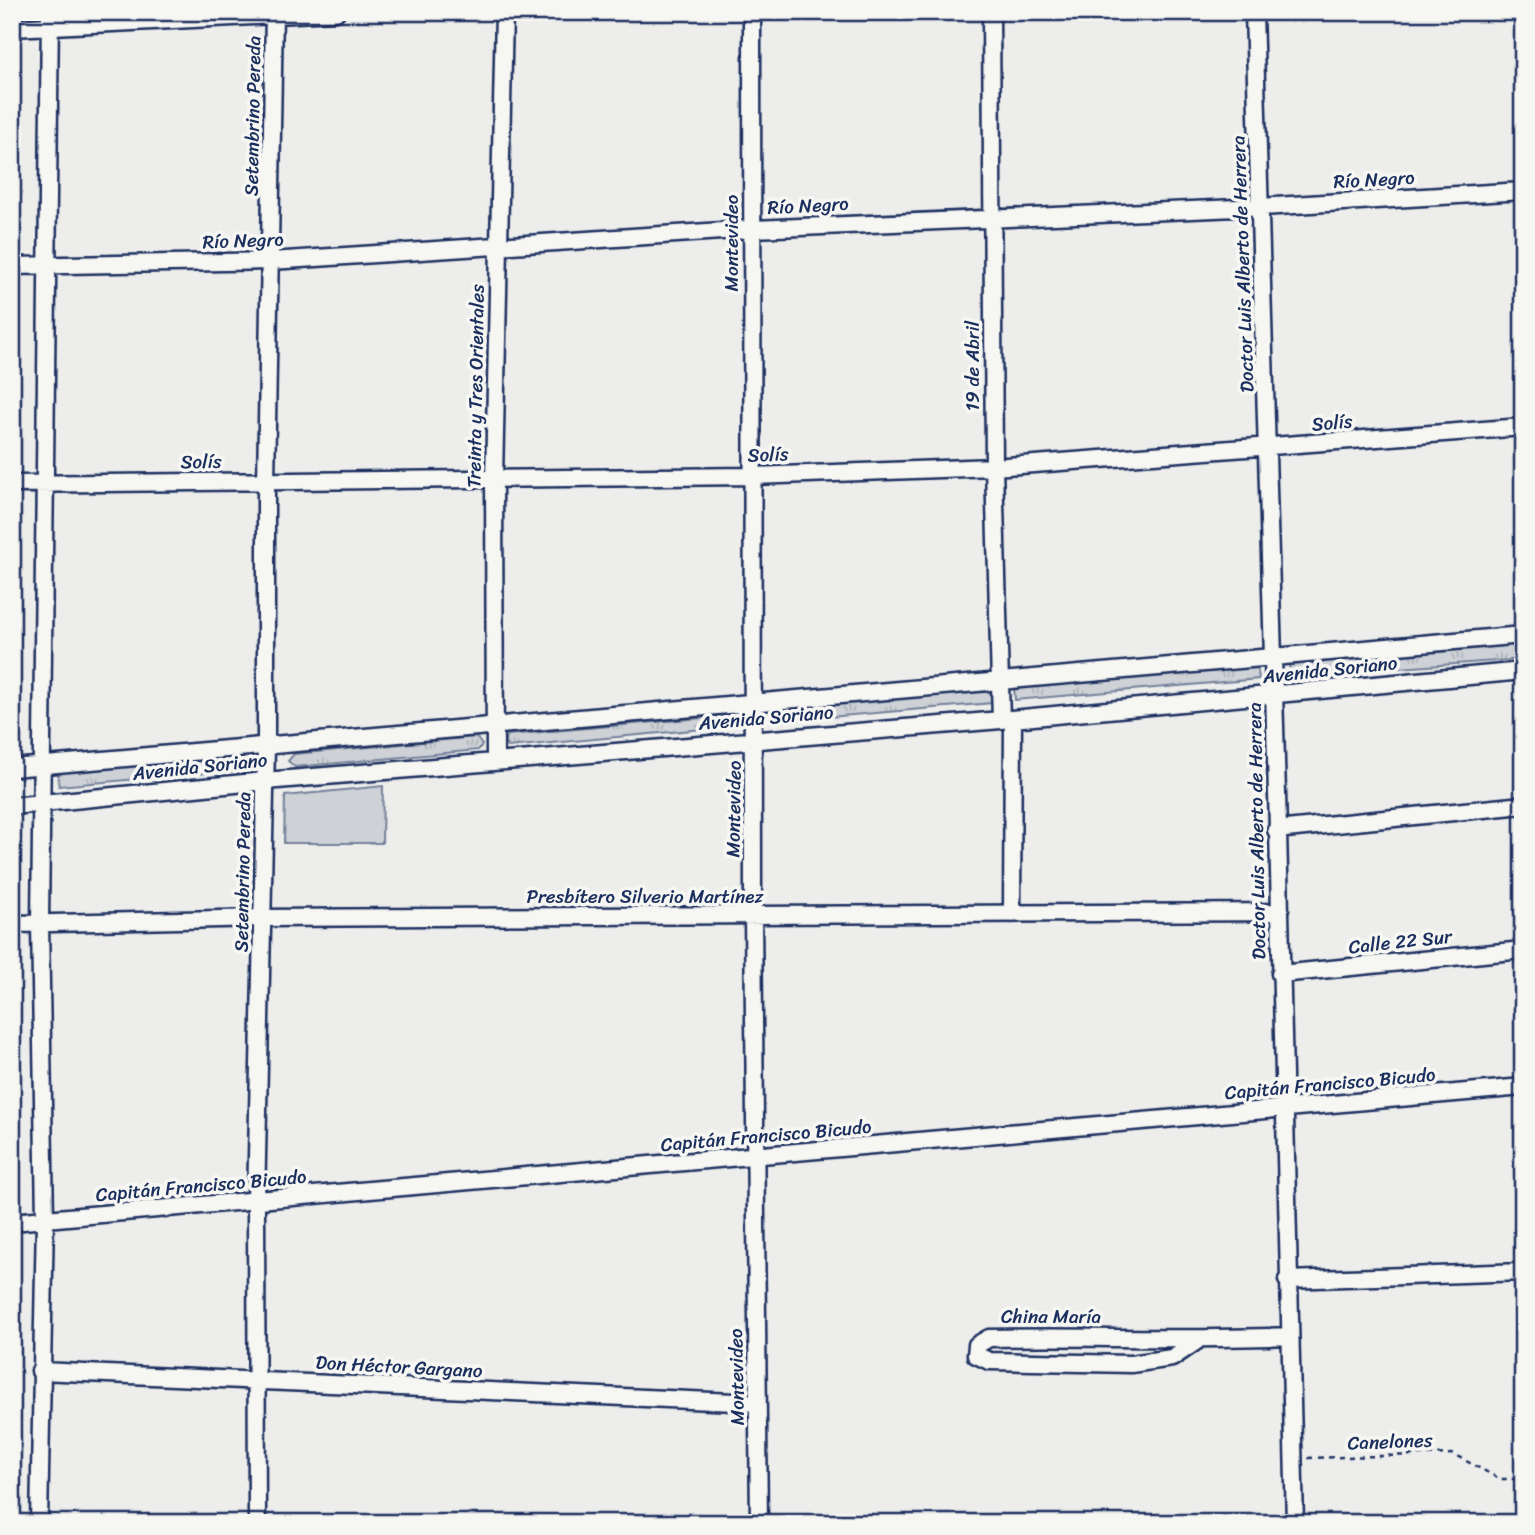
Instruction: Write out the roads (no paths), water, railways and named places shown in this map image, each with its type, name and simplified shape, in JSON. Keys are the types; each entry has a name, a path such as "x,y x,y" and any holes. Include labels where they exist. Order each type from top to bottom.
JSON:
{"street":[{"path":"12,28 50,19 336,12"},
{"name":"Treinta y Tres Orientales","path":"495,761 494,479 504,12"},
{"name":"Montevideo","path":"752,12 755,739 753,916 759,1523"},
{"name":"19 de Abril","path":"991,12 994,467 999,681 1007,720 1012,914"},
{"name":"Doctor Luis Alberto de Herrera","path":"1254,12 1270,449 1276,830 1295,1523"},
{"name":"Setembrino Pereda","path":"257,1523 256,1202 266,747 266,482 274,14"},
{"path":"39,1523 45,1219 40,924 47,484 50,19"},
{"name":"Río Negro","path":"12,266 271,261 752,229 1261,207 1523,191"},
{"name":"Solís","path":"12,484 752,476 994,467 1270,449 1523,427"},
{"name":"Avenida Soriano","path":"12,768 1523,635"},
{"name":"Avenida Soriano","path":"12,806 265,780 1007,720 1523,671"},
{"path":"1276,830 1523,805"},
{"name":"Presbítero Silverio Martínez","path":"12,925 262,918 1279,912"},
{"name":"Calle 22 Sur","path":"1280,974 1523,950"},
{"name":"Capitán Francisco Bicudo","path":"12,1222 1523,1087"},
{"path":"1287,1280 1523,1272"},
{"name":"China María","path":"1197,1341 1172,1358 1131,1364 989,1361 976,1355 977,1345 989,1338 1089,1336 1197,1341 1289,1336"},
{"name":"Don Héctor Gargano","path":"40,1371 757,1403"}]}
